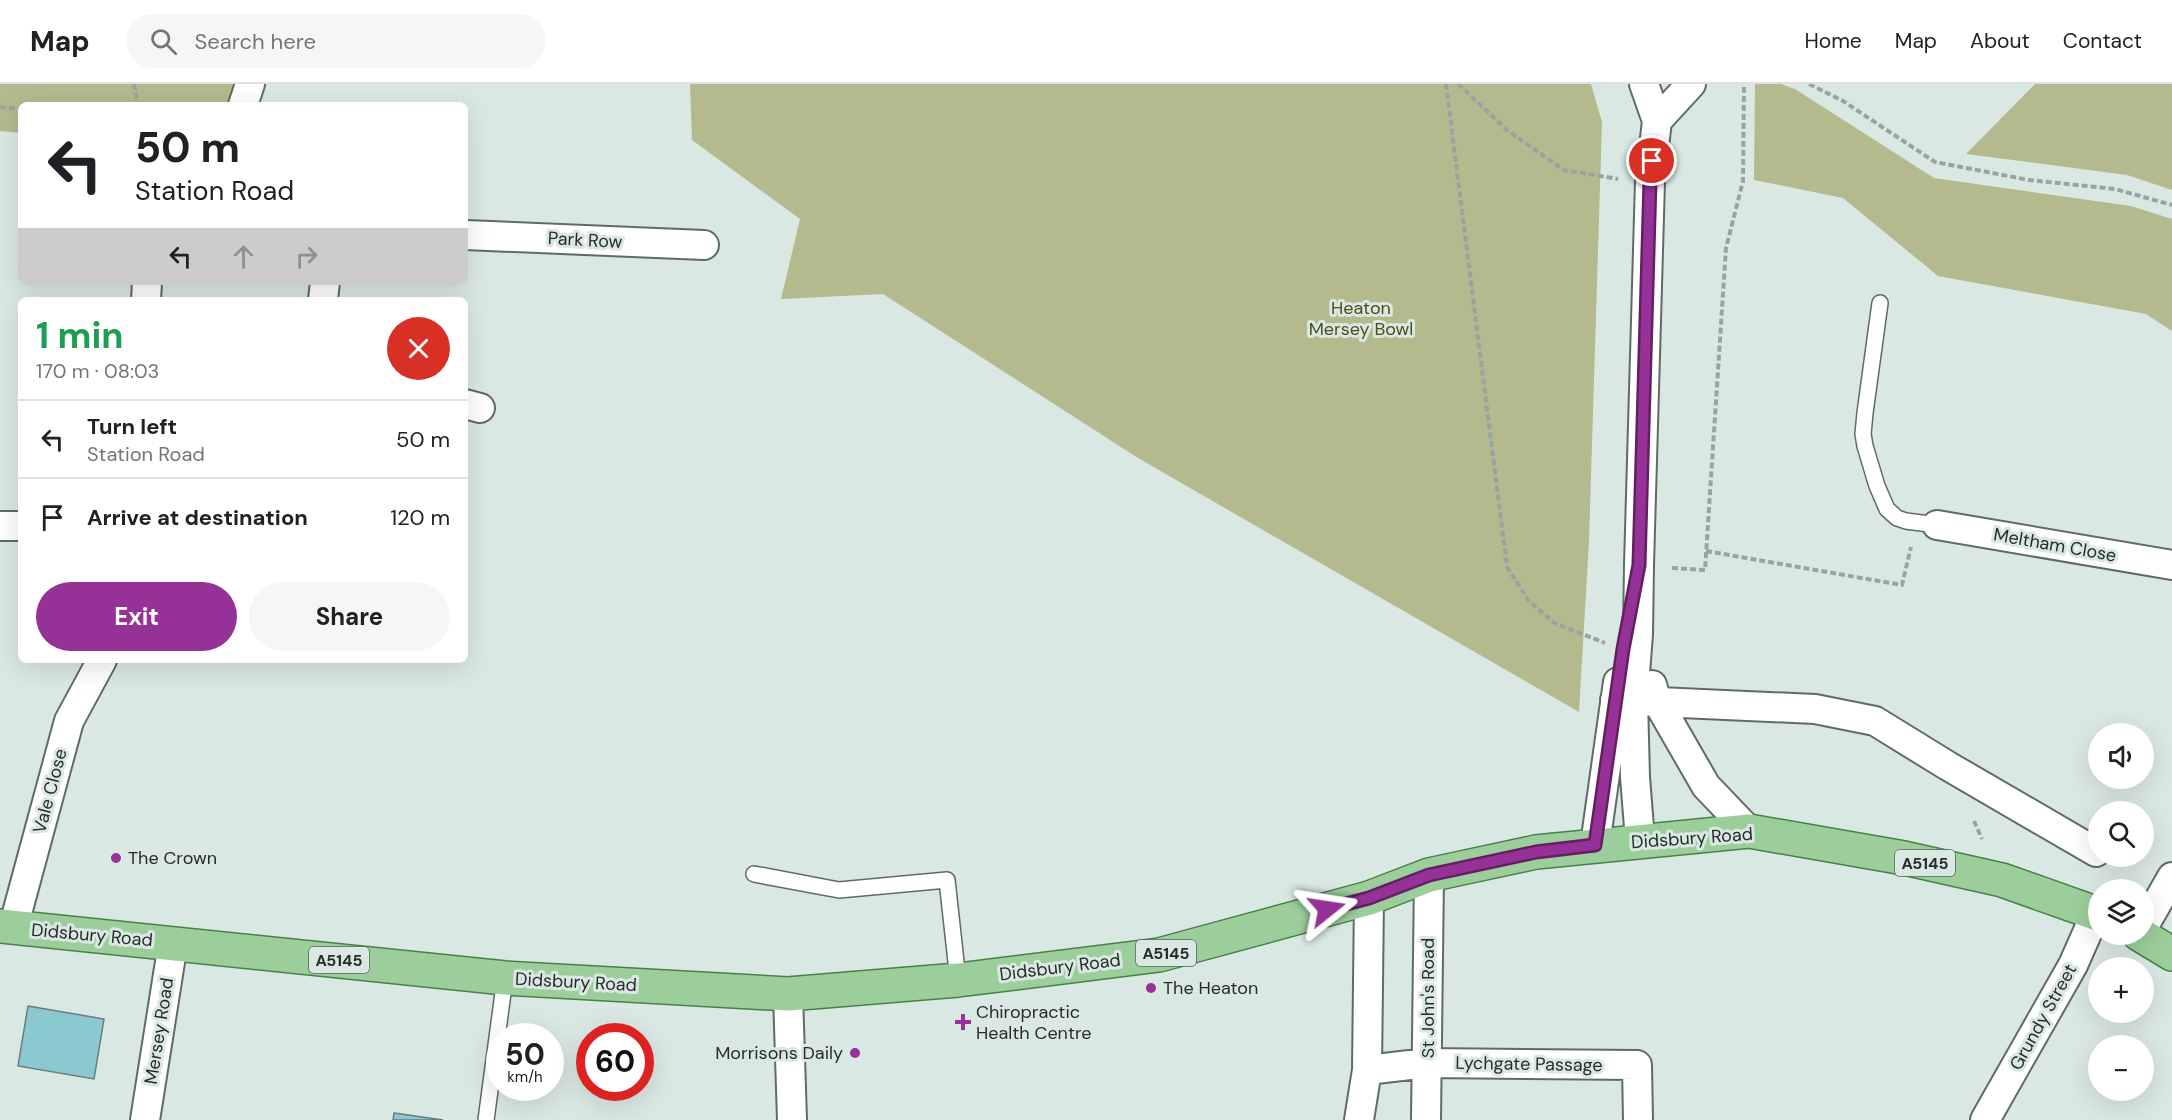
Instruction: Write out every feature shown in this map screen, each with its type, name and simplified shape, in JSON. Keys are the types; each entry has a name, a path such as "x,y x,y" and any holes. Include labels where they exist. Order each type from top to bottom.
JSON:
{"main road":[{"name":"Didsbury Road","path":"6,927 506,978 788,994 958,980 1159,955 1369,898 1429,875 1536,852 1749,831 1904,858 2002,880 2088,910"},
{"path":"2154,943 2172,954"}],"street":[{"path":"1640,840 1635,777 1635,700 1650,181 1657,121 1644,84"},
{"path":"1657,121 1691,84"},
{"name":"Park Row","path":"468,235 704,245"},
{"name":"Meltham Close","path":"1927,524 2172,565"},
{"path":"0,526 18,526"},
{"path":"1595,845 1635,700 1639,565"},
{"name":"Vale Close","path":"6,927 69,722 100,663"},
{"path":"1635,700 1706,786 1749,831"},
{"path":"1635,700 1815,709 1875,721 2088,847"},
{"name":"St John's Road","path":"1426,1120 1429,875"},
{"path":"2154,908 2172,877"},
{"path":"1359,1120 1367,1070 1369,898"},
{"name":"Grundy Street","path":"1985,1120 2073,965 2088,932"},
{"name":"Mersey Road","path":"145,1120 173,943"},
{"path":"788,994 792,1120"},
{"name":"Lychgate Passage","path":"1367,1070 1427,1063 1637,1065 1638,1120"}],"lane":[{"path":"1880,303 1865,413 1863,434 1865,446 1877,486 1887,509 1897,518 1927,524"},
{"path":"754,874 839,890 947,880 958,980"},
{"path":"486,1120 506,978"}],"path":[{"path":"134,84 137,102"},
{"path":"1446,84 1507,567 1528,601 1554,623 1589,638"},
{"path":"1458,84 1506,130 1564,170 1615,179 1650,181"},
{"path":"1639,565 1705,570 1726,248 1743,181 1744,84"},
{"path":"1809,84 1843,101 1935,162 2030,180 2115,189 2172,205"},
{"path":"0,108 18,109"},
{"path":"1706,551 1902,585 1927,524"}],"green space":[{"path":"0,84 240,84 233,102 18,102 18,133 0,131"},
{"name":"Heaton Mersey Bowl","path":"690,84 1591,84 1602,122 1589,541 1579,712 1138,458 883,294 781,299 800,219 692,140"},
{"path":"1755,84 1781,84 1795,89 1934,178 2131,206 2172,219 2172,331 2146,314 1938,276 1843,198 1754,180"},
{"path":"2035,84 2172,84 2172,190 2127,175 1966,154"}],"building":[{"path":"28,1006 104,1019 94,1079 18,1066"},
{"path":"394,1113 443,1120 393,1120"}],"place":[{"name":"The Crown","path":"116,858"},
{"name":"The Heaton","path":"1151,988"},
{"name":"Chiropractic Health Centre","path":"963,1022"},
{"name":"Morrisons Daily","path":"855,1053"}],"route":[{"path":"1327,909 1369,898 1429,875 1536,852 1595,845 1623,649 1639,565 1652,161"}]}
